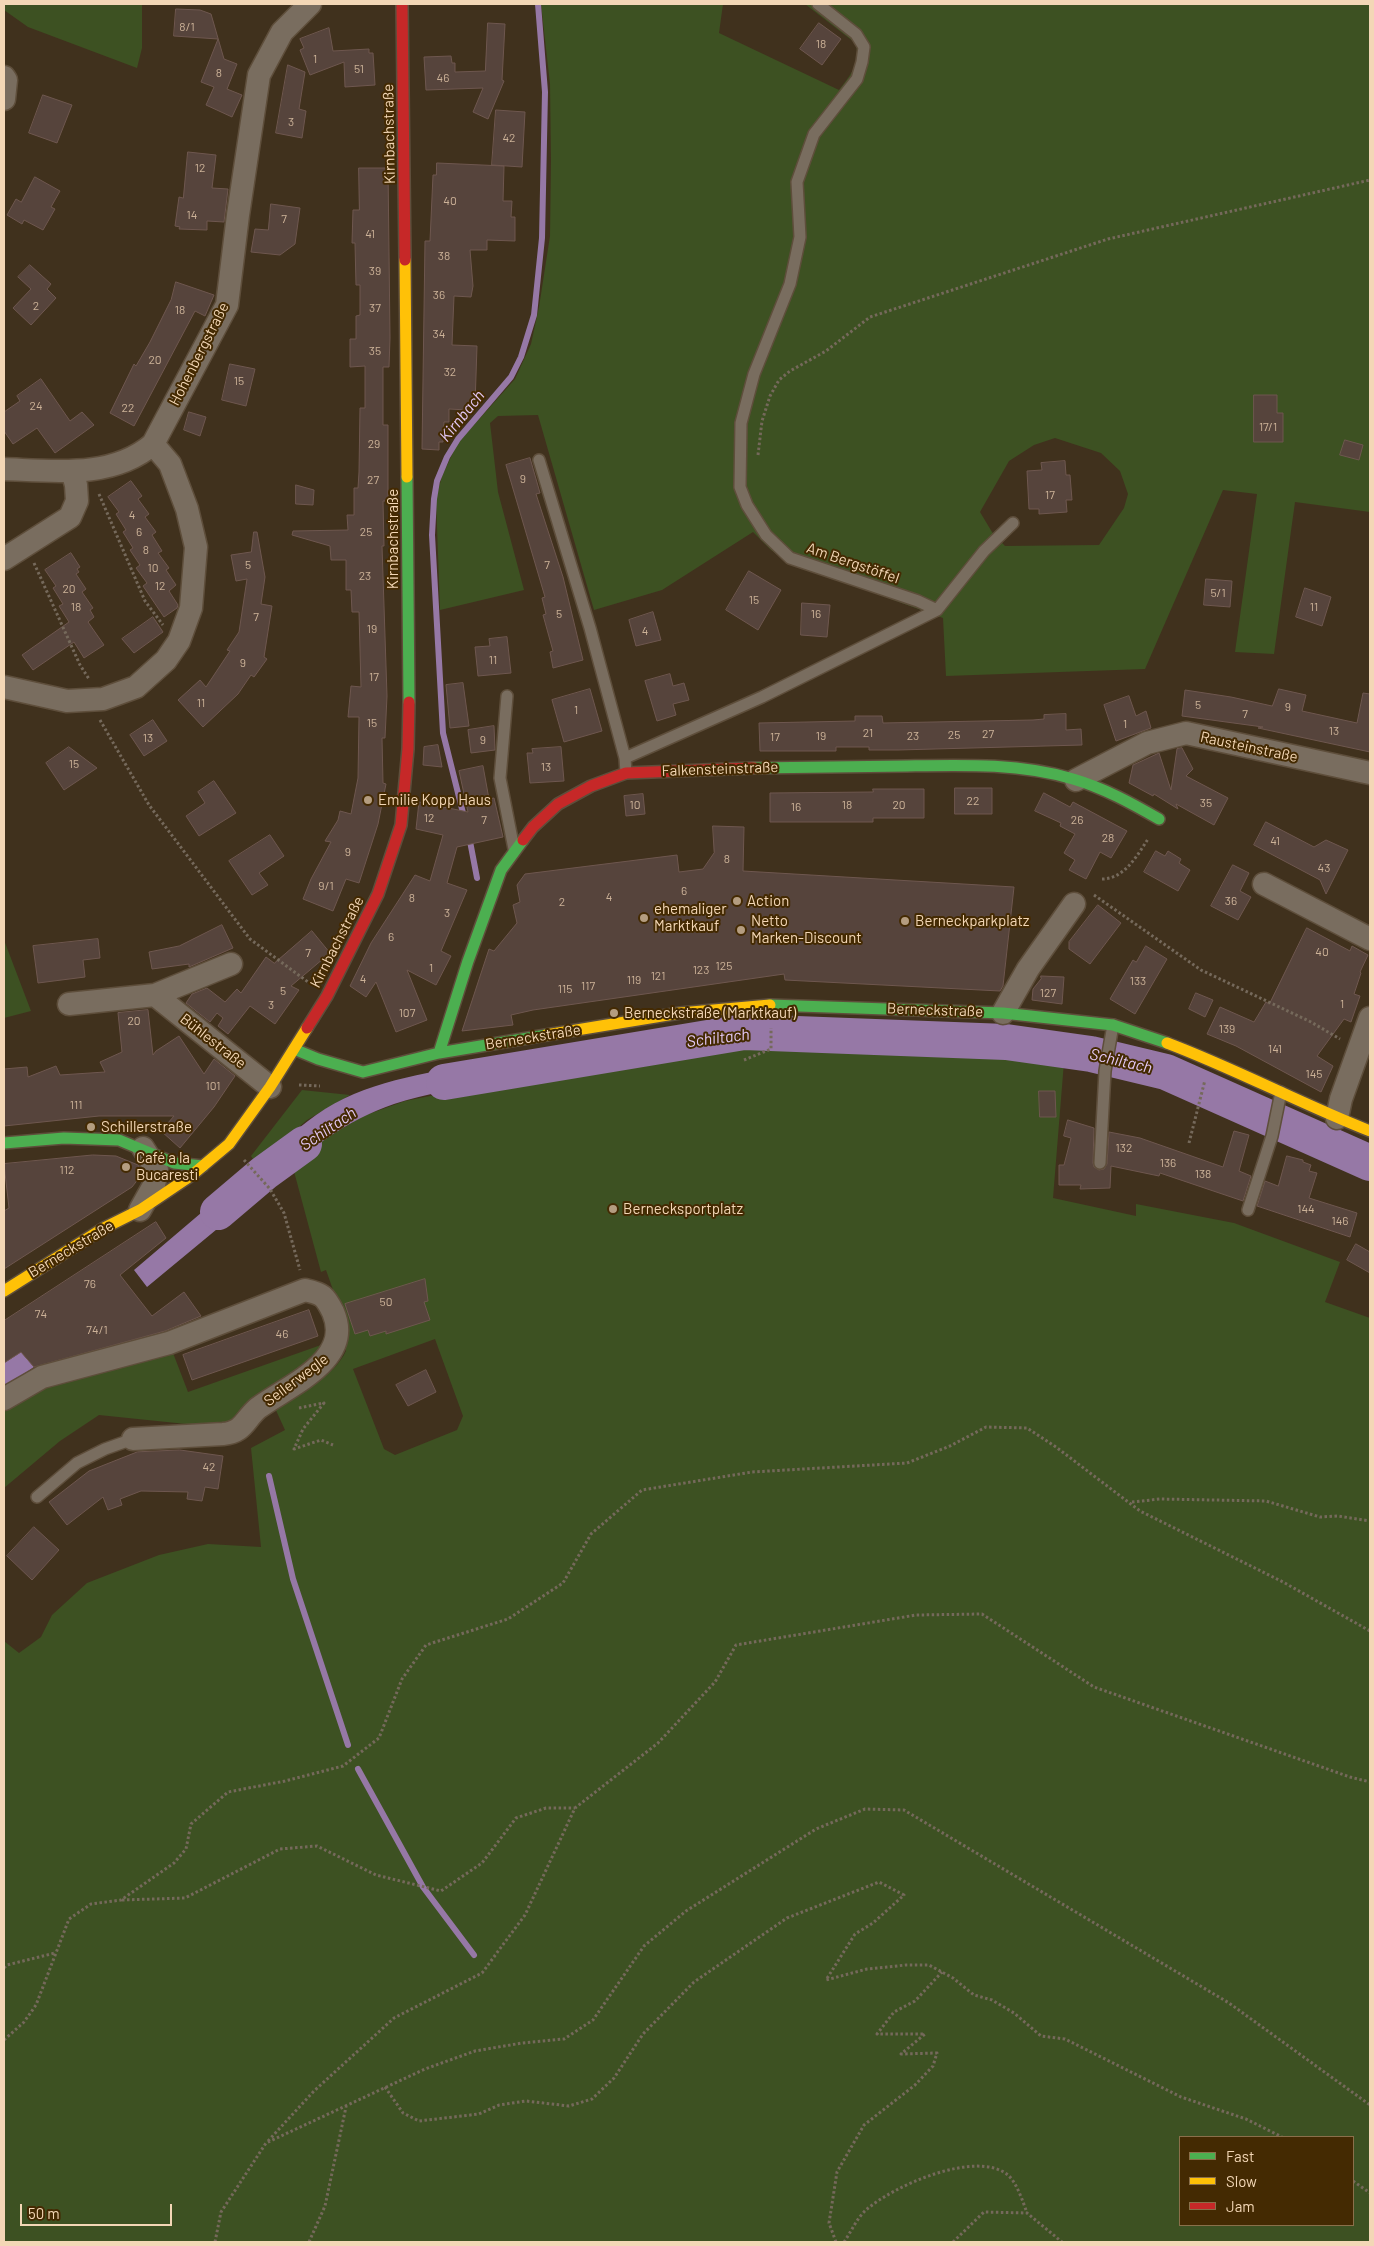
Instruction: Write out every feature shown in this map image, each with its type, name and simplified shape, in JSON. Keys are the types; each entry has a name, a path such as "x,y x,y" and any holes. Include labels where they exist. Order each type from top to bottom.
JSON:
{"main road":[{"name":"Kirnbachstraße","path":"294,1049 327,996 378,894 401,825 408,750 402,4"},
{"name":"Falkensteinstraße","path":"439,1053 468,961 501,870 533,827 558,804 591,786 626,773 692,769 976,765 1014,767 1056,774 1104,789 1159,820"},
{"name":"Berneckstraße","path":"4,1291 104,1228 140,1210 204,1166 229,1144 270,1087 294,1049 318,1059 363,1072 439,1053 680,1012 770,1005 1003,1013 1112,1025 1185,1048 1337,1118 1370,1131"},
{"path":"4,1144 64,1138 119,1140 143,1148 174,1163 204,1166"}],"street":[{"name":"Hohenbergstraße","path":"153,444 227,305 238,215 259,75 282,32 310,4"},
{"path":"4,77 6,80 4,99"},
{"path":"4,469 72,471 101,469 143,452 153,444 170,464 187,509 196,547 191,608 181,635 166,660 136,687 95,700 67,701 4,687"},
{"path":"4,559 70,517 77,501 76,485 72,471"},
{"name":"Rausteinstraße","path":"1076,780 1147,743 1186,733 1370,773"},
{"path":"1264,884 1370,938"},
{"name":"Berneckstraße","path":"1003,1013 1028,970 1083,898"},
{"path":"69,1004 155,995 231,964"},
{"name":"Bühlestraße","path":"155,995 270,1087"},
{"path":"1337,1118 1341,1099 1370,1018"},
{"path":"140,1210 154,1185 157,1170 143,1148"},
{"path":"4,1399 42,1377 169,1343 305,1290"},
{"name":"Seilerwegle","path":"133,1439 233,1433 240,1429 257,1410 314,1370 332,1353 338,1338 336,1319 326,1297 305,1290"}],"lane":[{"name":"Am Bergstöffel","path":"818,4 856,34 864,47 862,62 856,79 814,134 797,182 800,237 790,284 754,374 740,423 740,487 747,505 766,535 790,558 918,601 937,610"},
{"path":"539,460 588,619 624,758 626,773"},
{"path":"624,758 762,697 937,610 984,551 1013,523"},
{"path":"507,696 500,778 514,853"},
{"path":"1100,1163 1105,1071 1112,1025"},
{"path":"1248,1210 1272,1136 1281,1092"},
{"name":"Seilerwegle","path":"37,1497 77,1463 105,1449 133,1439"}],"path":[{"path":"758,462 762,421 770,396 779,380 790,371 826,351 870,317 1108,239 1370,180"},
{"path":"97,490 144,601 165,628 181,635"},
{"path":"29,543 31,557 95,700 149,805 250,939 327,996"},
{"path":"1102,879 1111,879 1122,874 1142,848 1159,820"},
{"path":"1083,898 1200,970 1311,1022 1358,1051"},
{"path":"744,1060 771,1048 770,1020"},
{"path":"1189,1143 1207,1073"},
{"path":"295,1087 308,1085 325,1086"},
{"path":"244,1159 249,1152"},
{"path":"251,1167 270,1189 284,1213 305,1290"},
{"path":"293,1410 324,1403 303,1429 294,1449 321,1440 333,1444"},
{"path":"121,1900 174,1863 186,1849 191,1824 228,1792 285,1781 343,1766 379,1738 402,1679 426,1645 508,1619 562,1583 591,1534 642,1490 752,1472 907,1463 950,1446 986,1427 1027,1428 1056,1446 1131,1502 1140,1511 1283,1582 1370,1631"},
{"path":"1131,1502 1160,1500 1266,1501 1320,1517 1338,1516 1370,1521"},
{"path":"215,2242 222,2212 266,2143 314,2091 394,2018 482,1973 525,1915 575,1808 658,1743 715,1682 736,1645 916,1615 982,1614 1094,1687 1350,1777 1370,1782"},
{"path":"4,2040 24,2022 36,2005 70,1918 91,1904 121,1900 185,1898 280,1849 317,1846 376,1875 441,1891 482,1863 516,1818 546,1808 575,1808"},
{"path":"266,2143 385,2087 475,2052 522,2043 564,2039 593,2020 644,1946 686,1910 816,1828 865,1809 904,1810 1228,2003 1370,2105"},
{"path":"385,2087 403,2113 419,2121 479,2114 499,2105 526,2101 569,2106 592,2098 614,2078 643,2034 694,1982 787,1918 879,1882 904,1895 873,1923 855,1934 826,1980 867,1969 906,1964 929,1965 953,1978 974,1995 992,2000 1014,2013 1041,2036 1065,2040 1181,2097 1246,2120 1280,2136"},
{"path":"4,1968 7,1965 55,1953"},
{"path":"836,2242 829,2224 837,2172 864,2125 915,2085 933,2066 937,2053 901,2054 925,2034 878,2034 894,2012 915,2000 942,1972"},
{"path":"309,2242 325,2206 346,2106"},
{"path":"844,2242 864,2211 899,2188 939,2171 988,2166 1008,2176 1023,2200 1027,2213 1062,2242"},
{"path":"1354,2182 1370,2193"},
{"path":"953,2242 984,2212 1027,2213"}],"green space":[{"path":"4,4 142,4 142,48 137,68 28,27 4,10"},
{"path":"541,4 723,4 719,33 839,90 854,68 857,49 854,42 805,4 1370,4 1370,512 1295,502 1274,654 1235,652 1257,494 1223,490 1145,669 946,676 943,618 789,562 771,550 753,532 662,590 594,610 538,415 498,416 490,423 498,492 524,590 440,610 436,499 442,476 457,444 515,379 531,344 539,307 550,236 550,84","holes":["1055,438 1101,453 1120,471 1128,494 1124,508 1099,545 1005,546 992,532 980,512 1009,461 1034,445"]},
{"path":"4,940 31,1011 4,1018"},
{"path":"733,1044 1064,1062 1053,1198 1136,1216 1136,1204 1234,1223 1340,1262 1325,1302 1370,1318 1370,2242 4,2242 4,1641 19,1653 41,1637 52,1615 87,1583 159,1555 208,1544 261,1547 251,1448 285,1430 274,1406 324,1377 333,1369 346,1351 338,1304 326,1270 321,1272 292,1164 323,1140 363,1116 405,1101 495,1083","holes":["435,1339 463,1416 457,1430 395,1455 384,1449 353,1369"]},
{"path":"302,1090 350,1095 307,1120 256,1164 251,1156"},
{"path":"321,1345 318,1354 233,1422 215,1427 99,1415 60,1441 4,1488 4,1406 24,1396 65,1380 130,1362 173,1353 188,1392"}],"water":[{"path":"491,1062 495,1083 419,1097 394,1104 360,1118 329,1137 271,1182 256,1164 307,1121 344,1098 385,1083 427,1073"},
{"path":"248,1173 263,1191 147,1287 134,1270"},
{"path":"21,1352 34,1367 4,1388 4,1363"}],"building":[{"path":"176,9 200,10 211,14 224,59 237,64 227,89 242,95 232,117 206,105 214,87 201,82 218,39 174,36"},
{"path":"488,23 505,24 502,80 504,81 488,119 473,112 483,88 426,90 424,57 451,56 452,63 455,63 455,72 485,71"},
{"path":"819,23 841,39 822,65 800,49"},
{"path":"329,28 333,51 369,49 369,53 373,53 375,85 345,87 344,62 310,75 300,50 304,48 300,39"},
{"path":"288,65 305,72 299,109 306,111 302,138 276,133"},
{"path":"43,95 72,105 57,143 29,133"},
{"path":"496,110 525,112 522,167 492,165"},
{"path":"188,152 216,155 212,188 228,189 224,222 207,221 207,230 179,229 180,227 175,226 179,197 183,198"},
{"path":"437,163 504,166 503,201 512,201 511,217 515,217 515,241 487,240 487,250 470,250 473,286 471,297 454,296 452,345 477,346 475,405 468,404 468,410 449,409 449,422 444,422 443,442 439,442 439,450 422,449 425,241 430,241 433,175 436,175"},
{"path":"359,168 388,168 390,338 389,367 383,367 383,425 388,425 388,501 383,501 384,546 382,546 387,696 385,738 382,738 383,783 386,784 378,824 359,883 346,879 333,911 303,899 311,879 331,842 325,841 338,820 340,811 351,814 358,778 359,717 348,717 351,686 361,687 359,612 352,612 351,590 346,590 346,560 331,560 330,546 292,535 293,531 348,530 347,515 354,515 354,488 358,488 359,472 360,408 365,408 365,366 350,367 350,339 356,339 356,316 360,315 360,285 356,285 355,243 352,243 353,210 359,210"},
{"path":"35,177 60,191 51,207 55,209 43,230 24,220 22,224 7,215 16,199 21,202"},
{"path":"271,204 300,208 295,244 280,255 251,252 255,229 268,230"},
{"path":"30,265 51,284 47,289 56,298 31,325 13,308 31,289 18,277"},
{"path":"176,282 214,295 205,316 195,311 134,426 110,413 134,364 136,366 150,342 171,300"},
{"path":"230,364 255,369 246,406 222,400"},
{"path":"41,379 70,421 82,412 94,425 55,453 37,428 13,444 4,431 4,412 20,401 17,396"},
{"path":"1254,395 1277,395 1277,413 1283,413 1283,442 1254,442"},
{"path":"189,412 206,417 200,436 184,430"},
{"path":"1345,440 1363,445 1359,460 1340,455"},
{"path":"530,458 540,493 536,494 563,577 583,660 553,668 550,652 553,651 543,615 546,614 542,598 545,597 506,465"},
{"path":"1065,461 1066,475 1070,475 1072,500 1066,500 1067,512 1039,514 1039,509 1029,509 1027,471 1042,470 1041,463"},
{"path":"131,481 142,496 138,499 149,514 145,517 156,532 152,535 162,551 158,553 169,568 166,570 176,585 169,591 178,605 177,608 164,617 143,586 147,583 136,568 140,565 130,550 133,548 123,532 126,530 116,514 119,512 108,497"},
{"path":"296,485 314,490 313,505 296,504"},
{"path":"254,532 257,532 265,577 261,604 272,606 264,657 267,659 254,677 251,675 238,694 203,727 178,700 200,680 206,687 230,651 227,650 239,632 247,579 236,581 231,555 251,552"},
{"path":"71,553 80,567 77,569 79,572 76,574 86,589 82,592 93,608 90,610 94,617 88,622 104,645 84,658 74,642 33,670 22,655 69,622 59,606 63,604 53,588 56,586 45,570"},
{"path":"749,571 781,590 758,630 726,610"},
{"path":"1206,579 1232,581 1230,607 1204,605"},
{"path":"1305,588 1331,597 1322,626 1296,617"},
{"path":"802,603 830,605 827,637 801,635"},
{"path":"653,612 661,640 636,646 629,620"},
{"path":"153,617 163,632 134,653 122,639"},
{"path":"507,637 511,673 478,676 475,647 490,646 489,639"},
{"path":"670,674 673,686 684,683 689,700 673,704 676,715 657,721 645,681"},
{"path":"463,683 469,726 450,728 446,685"},
{"path":"590,689 602,731 564,742 552,700"},
{"path":"1279,689 1306,695 1302,711 1357,723 1363,693 1370,694 1370,752 1258,728 1263,727 1182,716 1185,690 1272,706"},
{"path":"1129,696 1136,716 1146,711 1151,728 1116,741 1104,705"},
{"path":"1066,714 1066,730 1081,729 1082,745 898,750 869,750 869,747 836,747 836,751 760,751 759,723 855,721 855,716 882,716 883,723 1033,720 1044,719 1044,715"},
{"path":"153,720 167,741 144,756 130,735"},
{"path":"494,726 495,750 471,753 468,730"},
{"path":"438,745 442,767 423,765 424,747"},
{"path":"69,747 97,768 64,790 46,763"},
{"path":"561,747 564,781 530,783 527,753 533,753 532,749"},
{"path":"1182,748 1193,769 1186,776 1228,798 1214,825 1176,804 1178,809 1154,794 1153,796 1129,783 1133,765 1159,753 1171,790 1177,749"},
{"path":"483,766 489,799 494,798 503,837 457,847 447,883 467,890 441,951 451,956 436,985 407,970 427,1020 396,1032 376,982 366,997 350,986 371,943 415,875 430,881 443,835 416,829 419,802 468,812 459,771"},
{"path":"214,781 236,813 199,836 186,816 205,803 198,792"},
{"path":"955,788 992,788 992,814 955,814"},
{"path":"873,789 924,789 924,818 873,818 873,822 770,822 770,793 873,792"},
{"path":"1044,793 1070,807 1073,802 1127,831 1111,858 1100,852 1086,879 1069,870 1075,860 1064,853 1075,834 1060,826 1061,823 1035,811"},
{"path":"643,794 645,814 626,816 624,796"},
{"path":"1266,822 1314,847 1326,840 1348,850 1326,894 1320,880 1254,845"},
{"path":"713,826 744,827 743,871 1014,887 1003,986 1000,991 785,980 784,974 533,1010 511,1015 513,1025 462,1031 489,949 494,951 517,923 513,905 520,902 517,885 525,874 677,855 679,872 703,869 714,853"},
{"path":"270,835 284,856 259,873 268,885 252,895 229,861"},
{"path":"1156,851 1165,856 1168,851 1181,859 1179,863 1190,870 1178,891 1144,872"},
{"path":"1233,865 1249,873 1240,891 1251,897 1238,920 1211,906"},
{"path":"1098,905 1121,923 1090,964 1069,949 1069,942"},
{"path":"222,925 233,948 189,967 189,964 152,969 149,952 179,946"},
{"path":"1307,928 1350,951 1352,946 1368,955 1360,972 1354,994 1360,996 1351,1022 1344,1019 1317,1056 1333,1066 1321,1092 1236,1046 1207,1034 1220,1007 1254,1022 1266,1002 1269,1004"},
{"path":"312,931 330,953 291,986 299,990 275,1024 250,1006 228,1034 218,1026 223,1018 217,1013 210,1022 186,1003 192,994 207,988 225,1002 237,989 241,993 266,957 274,963"},
{"path":"98,939 100,958 83,960 85,977 38,983 33,946"},
{"path":"1146,946 1167,959 1135,1014 1110,999 1133,960 1136,962"},
{"path":"1041,976 1064,977 1062,1004 1032,1000 1033,989 1041,979"},
{"path":"1196,993 1213,1000 1205,1017 1189,1009"},
{"path":"148,1010 153,1055 179,1036 204,1074 214,1059 235,1076 214,1107 180,1148 161,1131 174,1116 99,1116 4,1126 4,1069 27,1067 28,1077 56,1066 60,1075 105,1072 100,1062 122,1052 118,1013"},
{"path":"1039,1091 1055,1091 1056,1117 1040,1117"},
{"path":"1068,1120 1094,1128 1093,1163 1094,1167 1099,1170 1104,1169 1107,1164 1109,1132 1140,1138 1223,1167 1234,1131 1249,1135 1239,1171 1251,1176 1243,1201 1160,1173 1159,1176 1111,1166 1110,1188 1080,1189 1081,1185 1059,1185 1059,1165 1064,1165 1071,1138 1064,1136"},
{"path":"93,1155 116,1156 138,1165 143,1173 132,1187 4,1269 4,1211 9,1208 4,1164"},
{"path":"1287,1156 1303,1160 1303,1162 1311,1165 1309,1171 1317,1173 1309,1198 1357,1213 1350,1237 1257,1206 1265,1181 1278,1186"},
{"path":"156,1222 166,1238 120,1275 152,1316 184,1292 201,1316 165,1331 34,1367 21,1352 4,1363 4,1321"},
{"path":"1356,1244 1370,1252 1370,1273 1347,1260"},
{"path":"425,1279 428,1301 424,1302 430,1320 386,1334 386,1331 370,1336 368,1330 355,1334 345,1304"},
{"path":"309,1310 318,1336 192,1380 183,1355"},
{"path":"426,1370 436,1392 408,1406 396,1385"},
{"path":"180,1450 223,1456 218,1489 205,1487 202,1501 187,1499 188,1492 141,1491 120,1499 122,1505 108,1510 103,1497 67,1525 49,1502 89,1471 137,1452"},
{"path":"34,1527 59,1550 32,1580 7,1556"}],"waterway":[{"name":"Kirnbach","path":"464,817 443,733 432,535 434,499 437,481 447,457 458,439 511,377 521,357 534,315 542,238 545,92 538,4"},
{"name":"Kirnbach","path":"469,836 477,878"},
{"name":"Schiltach","path":"444,1082 744,1032 1006,1042 1091,1054 1166,1072 1370,1163"},
{"name":"Schiltach","path":"218,1212 264,1173 304,1144"},
{"path":"269,1476 293,1579 348,1745"},
{"path":"358,1769 423,1887 474,1955"}],"traffic: fast":[{"path":"407,477 409,702"},
{"path":"754,768 969,765 1032,770 1073,779 1096,787 1159,819"},
{"path":"439,1053 468,961 501,870 523,840"},
{"path":"770,1005 1003,1013 1113,1025 1167,1043"},
{"path":"294,1049 318,1059 363,1072 439,1053 546,1035"},
{"path":"4,1143 64,1138 119,1140 174,1163 203,1166"}],"traffic: slow":[{"path":"405,260 407,477"},
{"path":"546,1035 680,1013 770,1005"},
{"path":"4,1291 104,1228 140,1210 192,1175 229,1144 270,1087 307,1028"},
{"path":"1167,1043 1370,1131"}],"traffic: jam":[{"path":"402,4 405,260"},
{"path":"307,1028 327,996 378,894 401,825 408,749 409,702"},
{"path":"523,840 533,827 558,804 591,786 626,773 754,768"}],"place":[{"name":"Emilie Kopp Haus","path":"368,800"},
{"name":"Action","path":"737,901"},
{"name":"ehemaliger Marktkauf","path":"644,918"},
{"name":"Berneckparkplatz","path":"905,921"},
{"name":"Netto Marken-Discount","path":"741,930"},
{"name":"Berneckstraße (Marktkauf)","path":"614,1013"},
{"name":"Schillerstraße","path":"91,1127"},
{"name":"Café a la Bucaresti","path":"126,1167"},
{"name":"Bernecksportplatz","path":"613,1209"}]}
